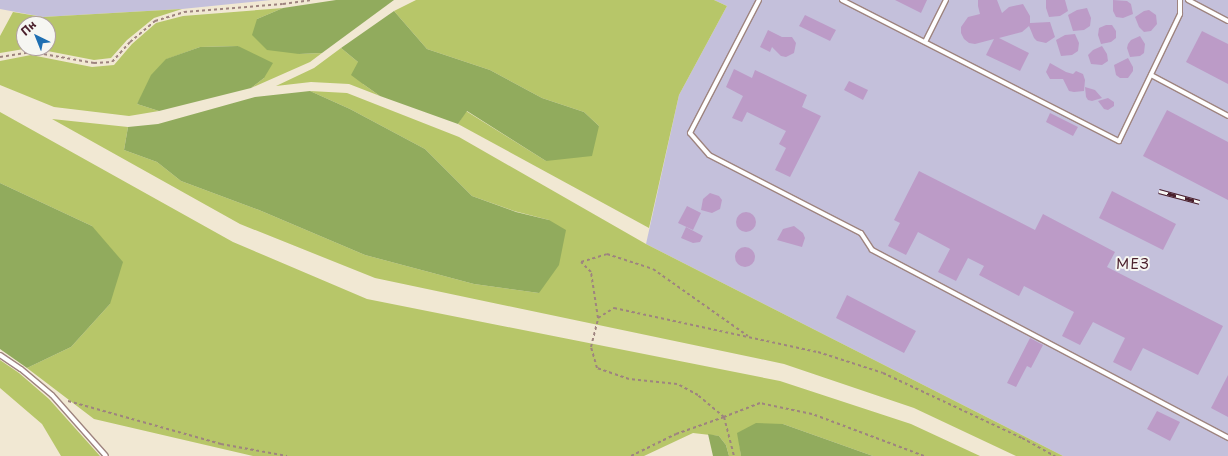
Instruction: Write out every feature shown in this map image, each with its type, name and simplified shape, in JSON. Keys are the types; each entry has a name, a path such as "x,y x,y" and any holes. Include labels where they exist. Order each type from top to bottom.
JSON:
{"lane":[{"path":"759,0 690,133 709,155 861,233 872,250 1228,438"},
{"path":"842,0 1119,141 1180,14 1180,0"},
{"path":"925,42 946,0"},
{"path":"1188,0 1228,21"},
{"path":"1151,75 1228,116"},
{"path":"0,355 21,369 52,395 106,456"}],"path":[{"path":"0,57 32,52 94,63 112,62 130,42 155,21 184,12 283,4 312,0"},
{"path":"734,456 724,417 698,395 677,384 629,379 597,368 591,348 598,318 591,272 581,262 607,254 653,269 749,337"},
{"path":"598,318 614,308 818,352 883,373 1022,438 1055,456"},
{"path":"64,400 221,444 287,456"},
{"path":"631,456 676,434 760,403 812,414 924,456"}],"shaded area":[{"path":"0,0 271,0 182,9 56,16 38,16 0,9"},
{"path":"714,0 1228,0 1228,456 1063,456 646,244 679,95 727,6"}],"green space":[{"path":"336,0 394,0 322,53 299,54 267,50 252,35 257,19 283,8"},
{"path":"416,0 714,0 727,6 679,95 649,228 458,124 466,111 546,161 599,126 584,112 542,98 490,70 427,49 394,11"},
{"path":"283,8 257,19 299,54 322,53 310,62 251,88 264,78 238,46 200,47 167,59 137,104 159,111 129,116 54,107 0,85 0,61 26,56 36,56 92,67 114,65 132,44 156,23 183,16"},
{"path":"182,9 154,18 127,40 111,58 94,60 56,53 56,16"},
{"path":"394,11 427,49 490,70 542,98 584,112 599,126 592,156 546,161 467,111 458,124 380,96 363,84 351,75 358,62 341,48"},
{"path":"13,12 37,16 16,16 16,50 0,53 0,36"},
{"path":"238,46 273,63 264,78 251,88 159,111 137,104 151,75 166,59 200,47"},
{"path":"341,48 358,62 363,84 380,96 349,84 311,82 276,86 314,68"},
{"path":"310,91 347,93 459,137 646,244 1063,456 1016,456 914,408 784,364 375,278 240,224 52,119 128,127 124,150 157,162 181,181 259,210 365,255 474,284 539,293 549,220 514,211 472,196 425,149 350,109"},
{"path":"310,91 350,109 425,149 472,196 516,212 549,220 566,230 559,265 539,293 474,284 365,255 259,210 181,181 157,162 124,150 128,127 158,124 255,97"},
{"path":"0,112 233,242 367,299 780,381 911,424 980,456 873,456 783,424 738,433 741,456 729,456 726,445 719,436 693,433 644,456 253,456 94,419 27,368 71,347 110,304 92,226 0,183"},
{"path":"0,183 92,226 123,262 110,304 71,347 27,368 0,349"},
{"path":"0,360 19,373 49,399 100,456 61,456 42,424 0,388"},
{"path":"756,423 783,424 873,456 741,456 737,433"},
{"path":"708,434 719,436 726,445 729,456 713,456"}],"building":[{"path":"895,0 927,0 921,13"},
{"path":"978,0 997,0 1002,13 1009,7 1023,4 1030,16 1030,23 1050,22 1055,37 1046,43 1037,41 1034,38 1029,26 1022,32 999,38 1029,53 1020,71 986,55 994,39 975,44 969,43 964,39 961,33 961,27 968,17 980,14"},
{"path":"1046,0 1065,0 1068,11 1060,16 1049,17 1046,8"},
{"path":"1113,0 1127,1 1131,4 1133,14 1123,18 1116,17 1113,11"},
{"path":"1087,8 1091,18 1090,26 1084,30 1073,31 1068,15 1077,10"},
{"path":"1149,10 1156,15 1157,24 1151,31 1144,32 1139,27 1135,17 1144,11"},
{"path":"805,15 836,30 830,41 799,26"},
{"path":"1106,25 1112,25 1116,31 1116,38 1111,42 1101,44 1098,35 1099,28"},
{"path":"768,30 782,37 792,37 796,43 794,53 786,57 781,56 772,47 770,52 760,47"},
{"path":"1202,31 1228,44 1228,84 1186,62"},
{"path":"1075,34 1079,43 1078,51 1072,55 1061,56 1056,40 1065,35"},
{"path":"1140,36 1145,44 1144,53 1140,56 1130,57 1127,48 1128,44 1131,40"},
{"path":"1102,46 1107,54 1108,61 1102,65 1091,64 1088,55 1093,50"},
{"path":"1128,58 1133,67 1133,71 1128,78 1120,78 1116,75 1114,65"},
{"path":"1050,63 1066,72 1073,74 1076,71 1083,74 1085,80 1084,91 1069,91 1063,79 1050,79 1046,72"},
{"path":"734,69 752,78 755,70 807,95 802,107 821,116 790,177 775,170 786,148 779,144 786,131 747,112 742,122 732,118 743,96 726,87"},
{"path":"849,81 868,90 863,100 844,90"},
{"path":"1085,87 1095,90 1102,98 1092,101 1088,100 1086,97"},
{"path":"1108,98 1114,102 1114,106 1108,110 1104,109 1098,101"},
{"path":"1167,110 1228,142 1228,200 1143,156"},
{"path":"1050,113 1078,127 1073,136 1046,122"},
{"path":"919,171 1035,230 1043,214 1115,252 1107,267 1223,326 1198,375 1143,348 1131,371 1113,362 1125,338 1093,322 1080,345 1062,336 1074,312 1024,286 1019,296 979,275 984,266 968,258 956,281 938,272 950,249 918,232 906,255 888,246 900,223 894,220"},
{"path":"1112,191 1176,224 1163,250 1099,218"},
{"path":"710,193 719,196 722,200 720,209 712,213 701,210 703,199"},
{"path":"687,206 701,213 693,230 678,223"},
{"path":"746,212 753,215 756,222 753,229 746,232 739,229 736,222 739,215"},
{"path":"794,226 803,233 805,238 802,247 777,240 783,229"},
{"path":"686,227 703,236 700,242 693,243 681,238"},
{"path":"745,247 752,250 755,257 752,264 745,267 738,264 735,257 738,250"},
{"path":"847,295 916,331 904,353 836,318"},
{"path":"1030,338 1043,345 1031,368 1027,366 1016,387 1007,383"},
{"path":"1228,375 1228,417 1211,408"},
{"path":"1157,411 1180,422 1170,441 1147,429"}],"railway":[{"path":"1159,191 1200,202"}],"district":[{"name":"МЕЗ","path":"1133,264"}]}
